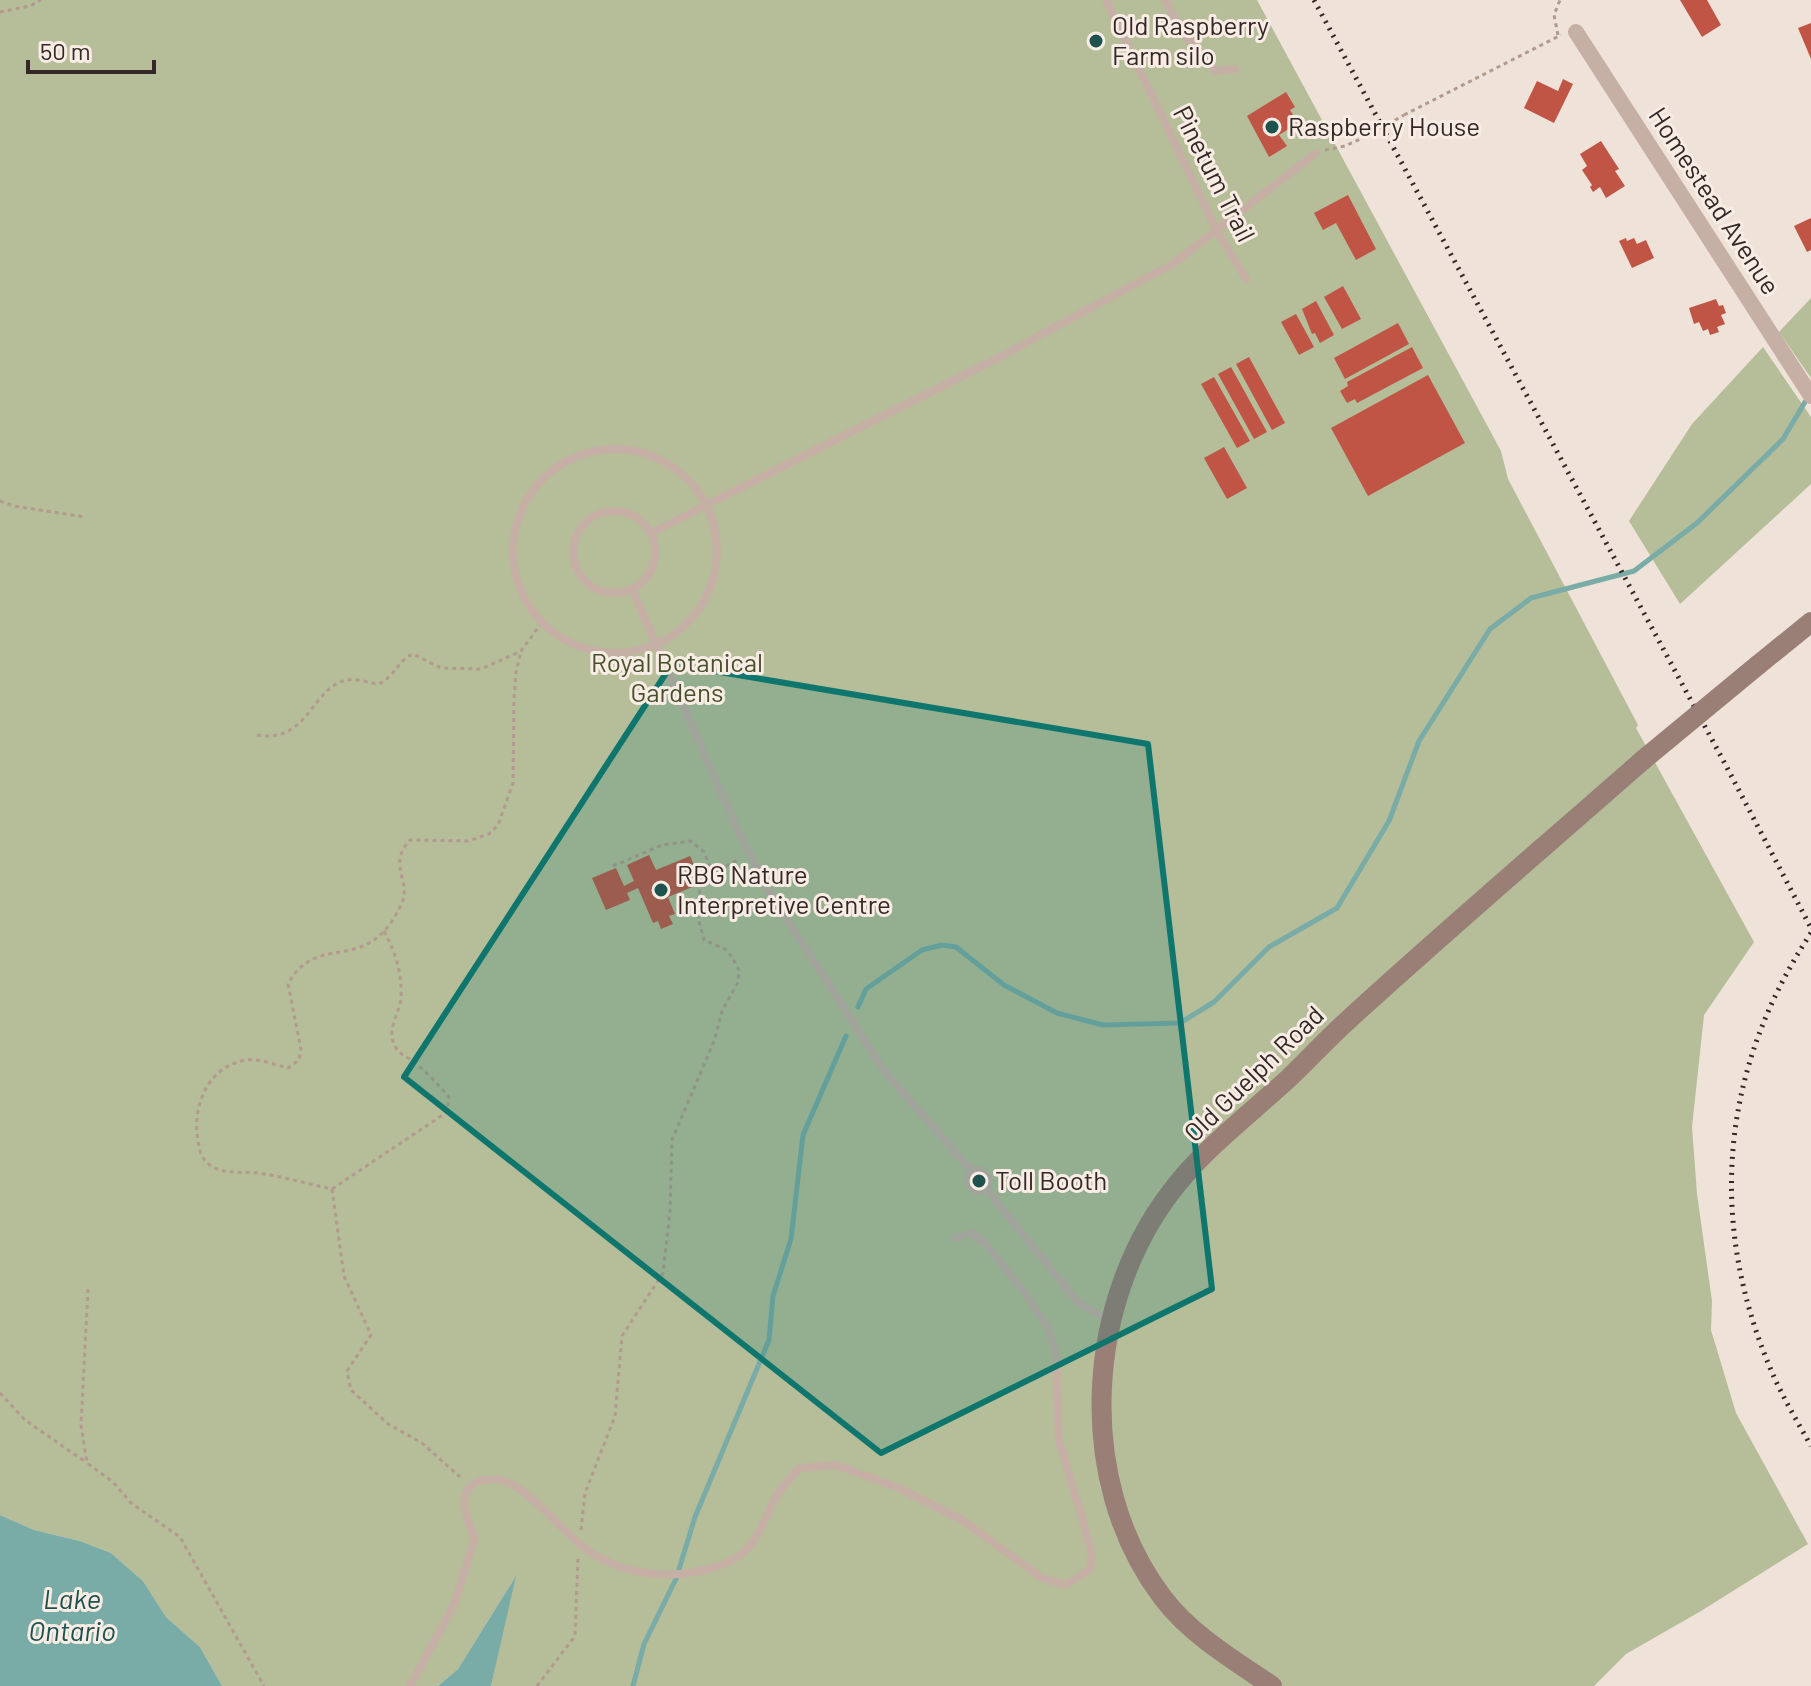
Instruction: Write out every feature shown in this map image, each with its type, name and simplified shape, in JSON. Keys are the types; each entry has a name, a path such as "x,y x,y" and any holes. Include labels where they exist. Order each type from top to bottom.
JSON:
{"street":[{"name":"Homestead Avenue","path":"1576,32 1811,396"},
{"name":"Old Guelph Road","path":"1272,1686 1195,1630 1164,1600 1139,1561 1127,1534 1105,1460 1101,1412 1110,1321 1126,1273 1152,1222 1178,1183 1344,1024 1643,760 1811,622"}],"lane":[{"name":"Pinetum Trail","path":"1106,0 1217,231 1246,279"},
{"path":"1165,0 1184,35 1216,71 1235,69"},
{"path":"651,533 996,359 1174,263 1316,153"},
{"path":"606,450 636,451 677,470 706,505 715,529 717,554 708,592 687,624 655,645 626,653 595,651 566,640 532,610 515,568 517,523 539,483 563,464 576,457 606,450"},
{"path":"608,511 621,511 633,515 651,533 655,550 652,568 642,583 632,589 607,593 585,581 575,564 575,539 585,522 608,511"},
{"path":"632,589 767,888 885,1072 971,1170 968,1182 976,1191 987,1190 1078,1302 1110,1321"},
{"path":"410,1686 454,1605 474,1541 473,1531 463,1511 466,1492 475,1482 495,1478 518,1487 579,1543 602,1559 631,1570 681,1575 723,1565 752,1547 778,1493 799,1468 836,1465 899,1488 962,1520 1042,1578 1066,1585 1090,1569 1092,1552 1059,1440 1056,1354 1047,1326 985,1243 972,1233 955,1238"}],"path":[{"path":"0,12 30,6 41,0"},
{"path":"1558,36 1554,15 1560,0"},
{"path":"1316,153 1345,146 1367,136 1558,36 1576,32"},
{"path":"0,501 85,517"},
{"path":"384,931 401,972 401,1001 392,1026 395,1048 415,1062 449,1097 447,1112 332,1189 258,1173 228,1172 211,1165 200,1153 196,1116 201,1095 209,1083 231,1064 249,1059 288,1068 299,1060 301,1049 288,984 304,962 359,948 384,931 403,899 398,860 410,840 468,841 489,834 498,825 513,783 516,672 521,651 542,622"},
{"path":"257,735 269,737 293,728 338,683 351,679 379,684 396,672 403,659 413,654 441,668 481,669 521,651"},
{"path":"613,866 662,845 691,841 704,852 712,872"},
{"path":"537,1686 575,1636 579,1543 585,1493 615,1416 622,1336 663,1273 670,1211 672,1140 714,1041 722,1011 738,982 739,970 732,957 725,949 704,940 697,908 703,884 712,872 751,854"},
{"path":"332,1189 344,1276 371,1335 347,1371 351,1390 388,1424 422,1443 471,1487"},
{"path":"87,1463 81,1425 88,1289"},
{"path":"0,1393 25,1420 113,1482 131,1503 180,1537 264,1686"}],"highlighted area":[{"path":"672,664 1148,744 1212,1289 881,1453 404,1077"}],"green space":[{"name":"Royal Botanical Gardens","path":"0,0 1257,0 1501,451 1508,479 1638,725 1636,728 1754,942 1704,1015 1692,1127 1697,1194 1712,1301 1711,1330 1736,1413 1808,1544 1626,1654 1594,1686 491,1686 514,1579 458,1669 438,1686 222,1686 200,1647 166,1617 143,1581 111,1553 80,1541 34,1530 0,1515"},
{"path":"1811,298 1811,378 1779,332"},
{"path":"1763,347 1811,417 1811,484 1680,604 1629,521 1692,424"}],"water":[{"name":"Lake Ontario","path":"0,1515 34,1530 80,1541 111,1553 143,1581 166,1617 200,1647 222,1686 0,1686"},
{"path":"516,1576 491,1686 438,1686 458,1669"}],"building":[{"path":"1680,0 1707,0 1721,25 1702,37"},
{"path":"1811,23 1811,59 1798,28"},
{"path":"1563,79 1573,84 1554,123 1524,108 1537,81 1558,91"},
{"name":"Raspberry House","path":"1286,92 1295,107 1290,110 1298,123 1279,135 1287,146 1269,157 1247,116"},
{"path":"1601,141 1619,169 1615,171 1625,186 1606,198 1600,187 1593,192 1590,187 1592,185 1582,170 1587,166 1580,154"},
{"path":"1348,195 1376,249 1356,260 1336,223 1323,230 1314,213"},
{"path":"1811,218 1811,250 1807,252 1794,226"},
{"path":"1626,238 1627,241 1634,238 1637,244 1646,240 1654,258 1632,268 1619,241"},
{"path":"1343,286 1361,319 1342,329 1324,297"},
{"path":"1716,299 1726,313 1721,315 1725,324 1717,327 1719,332 1710,335 1708,329 1703,331 1699,322 1694,324 1689,308"},
{"path":"1316,301 1334,335 1320,343 1315,333 1312,334 1302,309"},
{"path":"1296,314 1314,347 1299,355 1281,322"},
{"path":"1398,323 1409,344 1345,379 1334,358"},
{"path":"1412,347 1423,368 1357,403 1355,399 1347,403 1340,391 1348,386 1347,382"},
{"path":"1249,357 1285,423 1272,430 1236,364"},
{"path":"1231,367 1267,432 1254,439 1218,374"},
{"path":"1428,375 1465,443 1368,496 1331,428"},
{"path":"1214,377 1250,441 1237,448 1201,384"},
{"path":"1224,447 1247,488 1227,499 1204,458"},
{"name":"RBG Nature Interpretive Centre","path":"649,855 656,870 690,856 702,883 668,897 675,914 669,916 673,924 661,929 658,921 653,923 638,888 627,893 630,900 606,910 592,878 616,868 624,886 634,881 627,865"}],"waterway":[{"path":"858,1007 866,989 922,950 942,945 956,947 1004,985 1057,1013 1103,1025 1180,1023 1214,1002 1269,947 1337,908 1389,821 1419,741 1490,629 1531,598 1634,571 1697,523 1783,439 1808,397"},
{"path":"633,1686 644,1644 676,1579 695,1517 769,1340 773,1296 791,1239 803,1135 846,1036"}],"railway":[{"path":"1314,0 1811,928"},
{"path":"1811,933 1781,985 1758,1038 1742,1091 1733,1146 1732,1202 1738,1258 1751,1314 1775,1380 1811,1446"}],"place":[{"name":"Old Raspberry Farm silo","path":"1096,41"},
{"name":"Raspberry House","path":"1272,127"},
{"name":"RBG Nature Interpretive Centre","path":"661,890"},
{"name":"Toll Booth","path":"979,1181"}]}
